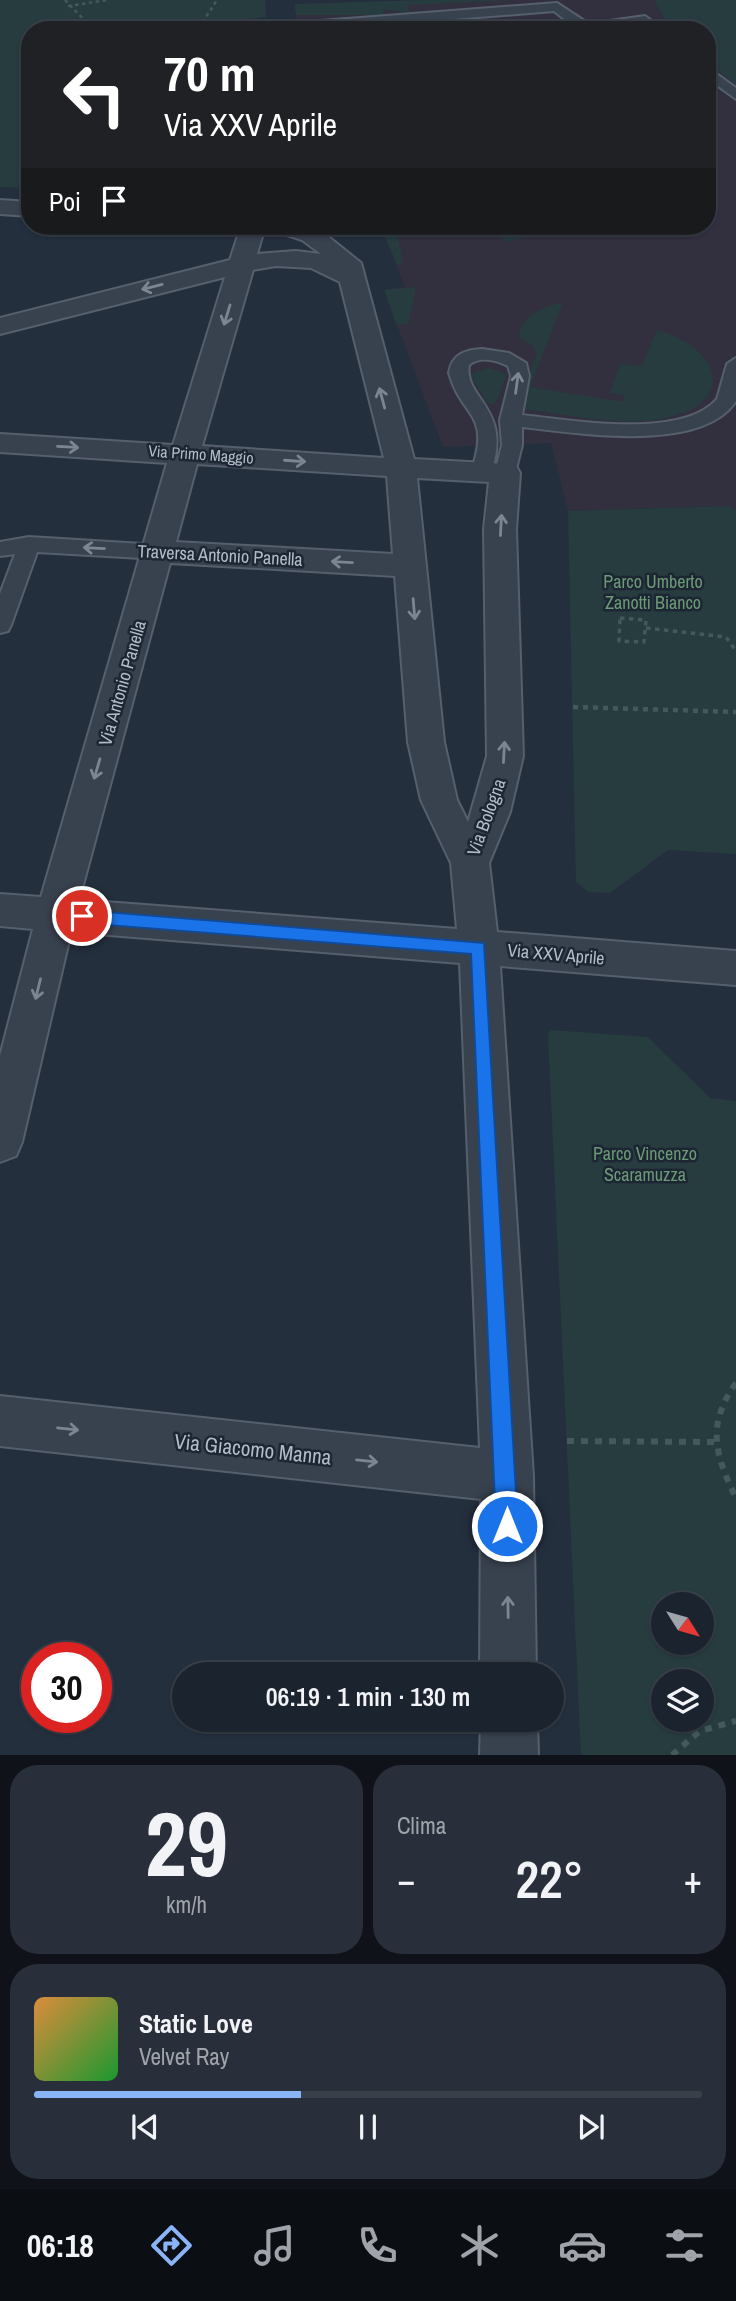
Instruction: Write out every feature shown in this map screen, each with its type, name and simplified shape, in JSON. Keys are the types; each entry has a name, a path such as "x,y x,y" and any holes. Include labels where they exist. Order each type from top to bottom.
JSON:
{"street":[{"path":"0,207 21,208"},
{"name":"Via Antonio Panella","path":"0,1142 56,915 185,453 250,235"},
{"name":"Via Bologna","path":"310,235 348,263 401,468 426,742 439,800 470,863"},
{"path":"0,327 242,264 288,258 328,264 340,273 354,293"},
{"name":"Via Primo Maggio","path":"0,443 401,468"},
{"path":"401,468 493,473"},
{"name":"Via Bologna","path":"470,863 491,812 505,756 500,529 493,473"},
{"name":"Traversa Antonio Panella","path":"159,552 410,566"},
{"path":"470,863 479,948 507,1476 508,1662"},
{"name":"Via XXV Aprile","path":"0,910 736,968"},
{"name":"Via Giacomo Manna","path":"0,1421 507,1476"},
{"path":"509,1732 509,1755"}],"lane":[{"path":"373,21 556,7 575,21"},
{"path":"716,78 736,95"},
{"path":"498,354 517,363 520,376 510,420 512,445 493,473 491,445 485,419 458,374 460,364 468,357 498,354"},
{"path":"715,414 734,387 736,364"},
{"path":"510,420 643,429 700,421 736,409"},
{"path":"0,549 29,544 0,625"},
{"name":"Traversa Antonio Panella","path":"29,544 159,552"}],"path":[{"path":"65,0 85,21"},
{"path":"68,6 108,0"},
{"path":"211,21 204,20 217,0"},
{"path":"620,618 646,620 646,628 644,642 619,641 620,618"},
{"path":"646,628 726,637 736,651"},
{"path":"573,707 736,712"},
{"path":"736,1383 720,1406 715,1442 720,1468 736,1498"},
{"path":"567,1441 715,1442"},
{"path":"672,1755 683,1741 701,1728 736,1721"}],"shaded area":[{"path":"425,0 654,0 666,21 296,21 295,4"},
{"path":"716,68 736,85 736,510 728,506 568,511 551,443 443,447 384,290 405,287 385,235 716,235"}],"green space":[{"path":"0,0 265,0 266,17 233,21 21,21 21,188 0,187"},
{"path":"516,0 408,5 409,13 383,9 384,15 296,15 295,4"},
{"path":"654,0 736,0 736,85 716,68 716,21 666,21"},
{"path":"384,235 398,235 403,265 397,265"},
{"path":"498,235 534,235 506,242"},
{"path":"416,287 408,324 396,324 384,290"},
{"path":"563,302 530,387 623,402 624,395 610,393 620,364 642,366 657,330 679,338 696,350 707,363 712,377 710,390 701,403 685,412 643,421 607,420 516,408 537,355 533,346 518,337 521,329 534,313"},
{"path":"489,368 507,374 496,402 491,404 486,401 470,374"},
{"name":"Parco Umberto Zanotti Bianco","path":"728,506 736,510 736,854 668,850 610,893 589,892 576,882 568,511"},
{"name":"Parco Vincenzo Scaramuzza","path":"551,1030 648,1037 710,1098 736,1101 736,1755 581,1755 548,1033"}],"route":[{"path":"82,916 479,948 507,1476 507,1526"}]}
